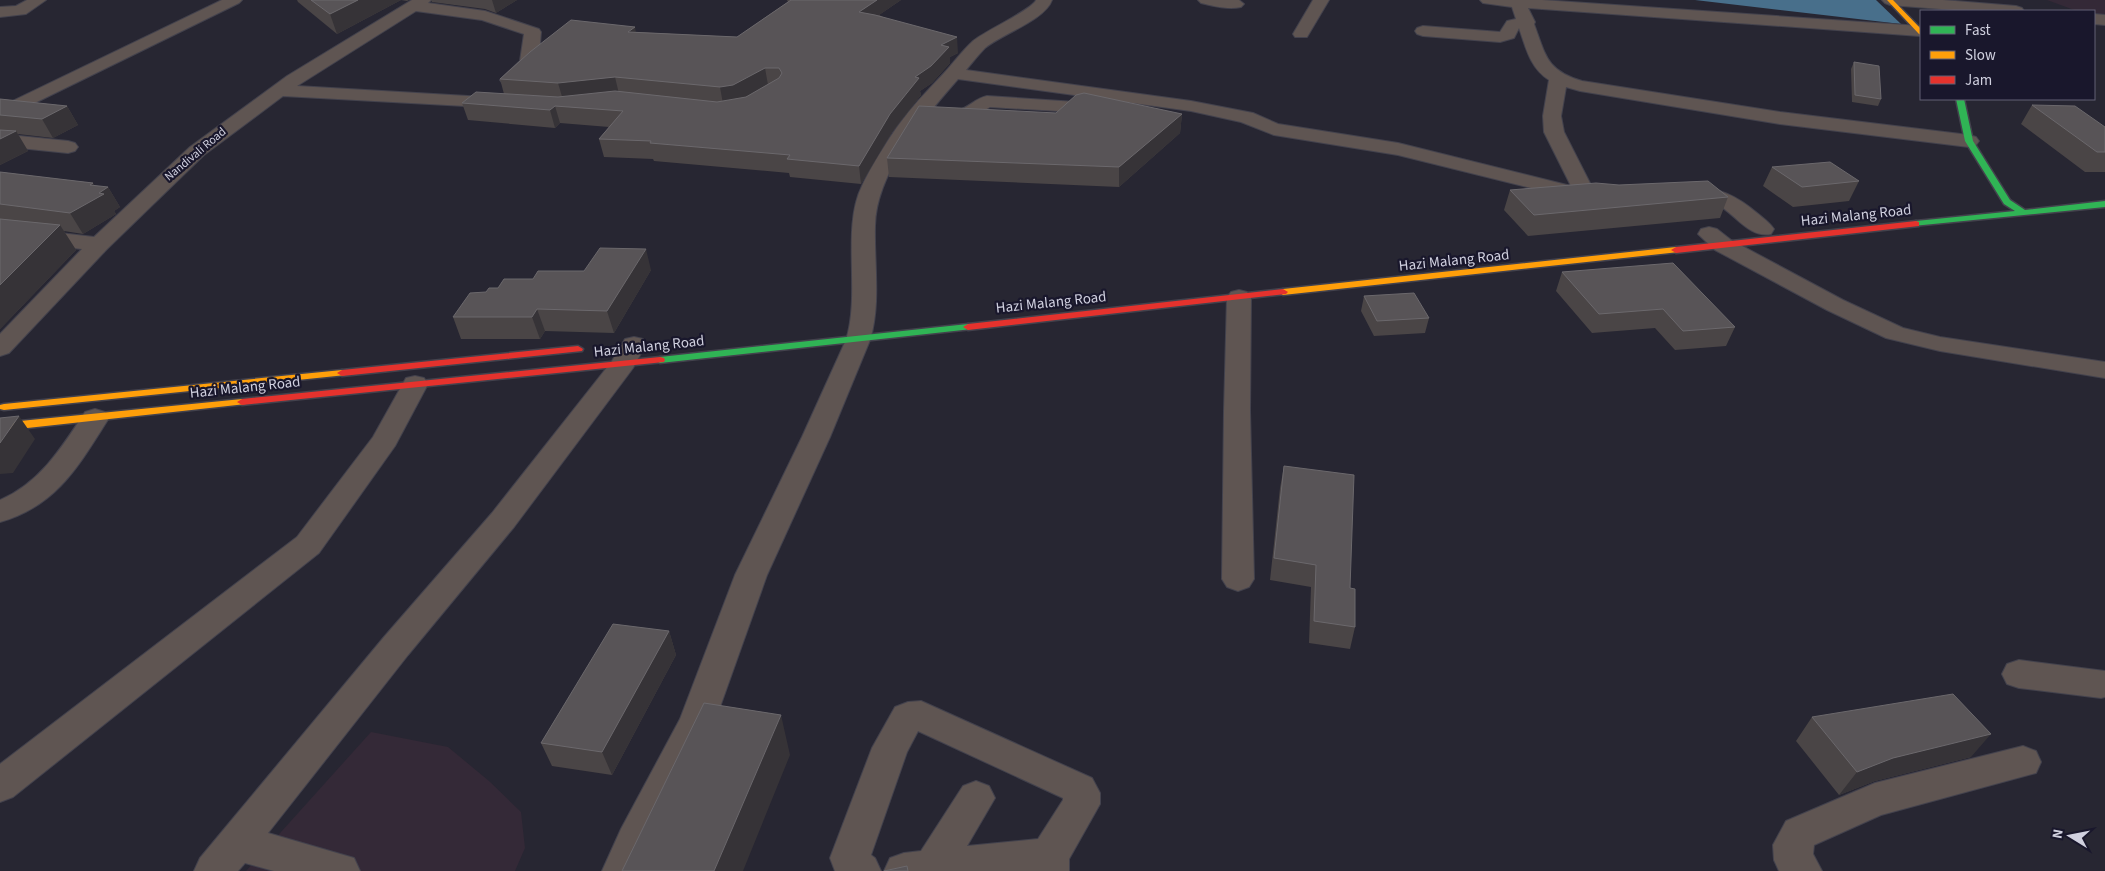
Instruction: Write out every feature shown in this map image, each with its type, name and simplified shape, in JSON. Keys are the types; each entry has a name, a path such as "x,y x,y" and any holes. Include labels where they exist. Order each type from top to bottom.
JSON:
{"main road":[{"path":"1890,0 1920,31"},
{"path":"1960,100 1970,141 2003,202 2022,212"},
{"path":"2003,202 2027,199"},
{"name":"Hazi Malang Road","path":"0,427 415,384 632,349 862,328 1059,316 1239,298 1714,237 2105,204"},
{"name":"Hazi Malang Road","path":"1754,230 1911,213"},
{"name":"Hazi Malang Road","path":"1522,255 1572,249"},
{"name":"Hazi Malang Road","path":"0,408 586,348"}],"street":[{"path":"0,12 20,11 38,0"},
{"path":"4,118 234,0"},
{"path":"622,871 635,841 697,721 751,575 816,437 862,328 864,224 866,202 872,186 910,121 979,45 1042,6 1044,0"},
{"path":"1206,0 1238,2"},
{"path":"1301,34 1327,0"},
{"path":"1488,0 1585,9 1769,19 1920,32"},
{"path":"1890,0 2005,10"},
{"path":"1515,1 1526,22 1539,61 1545,70 1558,80 1580,86 1780,118 1970,141"},
{"path":"1226,19 1238,2"},
{"path":"419,3 485,16 533,32 528,63 486,102"},
{"name":"Nandivali Road","path":"0,348 98,244 197,151 279,90 419,3"},
{"path":"1423,31 1500,37 1508,35 1513,24 1526,22"},
{"path":"954,73 1191,106 1246,118 1274,129 1398,149 1595,196 1554,132 1552,116 1558,80"},
{"path":"279,90 515,104"},
{"path":"918,113 960,117 987,101 1065,106 1114,113"},
{"path":"0,140 68,147"},
{"path":"1670,194 1712,193 1723,197 1754,230"},
{"path":"5,237 98,244"},
{"path":"1714,237 1835,305 1896,333 1940,344 2105,370"},
{"path":"1238,579 1237,410 1239,298"},
{"path":"225,857 396,646 503,520 632,349"},
{"path":"0,786 308,545 385,440 415,384"},
{"path":"0,512 29,498 49,484 62,470 96,418"},
{"path":"2019,674 2104,686"},
{"path":"861,871 852,865 850,858 890,748 908,717 921,716 1080,790 1083,796 1049,863 918,869"},
{"path":"1802,871 1794,860 1792,845 1800,833 1875,800 2023,762"},
{"path":"918,869 976,798"},
{"path":"225,857 340,871"}],"shaded area":[{"path":"2047,0 2105,0 2105,18 2095,17 2095,10 2074,10"},
{"path":"371,732 448,747 489,781 521,812 525,848 515,871 246,871"}],"water":[{"path":"1695,0 1876,0 1901,24"}],"building":[{"path":"311,0 358,0 330,14"},
{"path":"791,0 877,0 859,12 957,37 941,45 949,47 931,66 915,77 919,78 890,114 859,166 787,159 790,155 650,143 651,141 599,139 623,111 555,106 550,110 462,103 476,92 558,97 615,91 717,102 746,97 779,78 782,73 779,68 765,68 733,85 720,87 615,77 558,83 500,79 530,52 571,20 635,27 628,32 737,37"},
{"path":"1854,62 1879,66 1881,99 1855,95"},
{"path":"1084,93 1182,114 1119,167 887,158 919,106 1056,113 1076,95"},
{"path":"0,99 67,106 42,119 0,115"},
{"path":"2032,105 2075,106 2105,127 2105,152 2097,152"},
{"path":"0,130 16,131 0,139"},
{"path":"1830,162 1859,181 1802,187 1772,167"},
{"path":"0,172 93,183 90,185 108,187 99,193 104,194 70,213 0,204"},
{"path":"1708,181 1728,197 1534,215 1510,190 1596,183 1619,185"},
{"path":"0,219 60,225 0,285"},
{"path":"600,248 646,249 607,311 537,309 532,317 453,317 470,293 486,292 489,288 498,288 504,279 533,279 538,271 584,271"},
{"path":"1673,263 1735,327 1683,331 1663,309 1599,314 1562,272"},
{"path":"1414,293 1429,318 1377,321 1364,296"},
{"path":"19,416 0,443 0,418"},
{"path":"1284,466 1354,475 1350,588 1355,589 1355,627 1314,621 1316,565 1274,558"},
{"path":"613,624 669,631 602,752 541,743"},
{"path":"1953,694 1991,734 1893,758 1857,772 1812,717"},
{"path":"704,703 781,715 714,871 622,871"},
{"path":"907,866 908,871 884,871"}],"traffic: fast":[{"path":"1960,100 1969,141 2007,202 2022,212"},
{"path":"1916,224 2105,204"},
{"path":"660,360 968,327"}],"traffic: slow":[{"path":"1890,0 1920,32"},
{"path":"1283,292 1676,250"},
{"path":"4,407 342,373"},
{"path":"0,427 242,402"}],"traffic: jam":[{"path":"1676,250 1916,224"},
{"path":"968,327 1283,292"},
{"path":"342,373 578,349"},
{"path":"242,402 660,360"}]}
